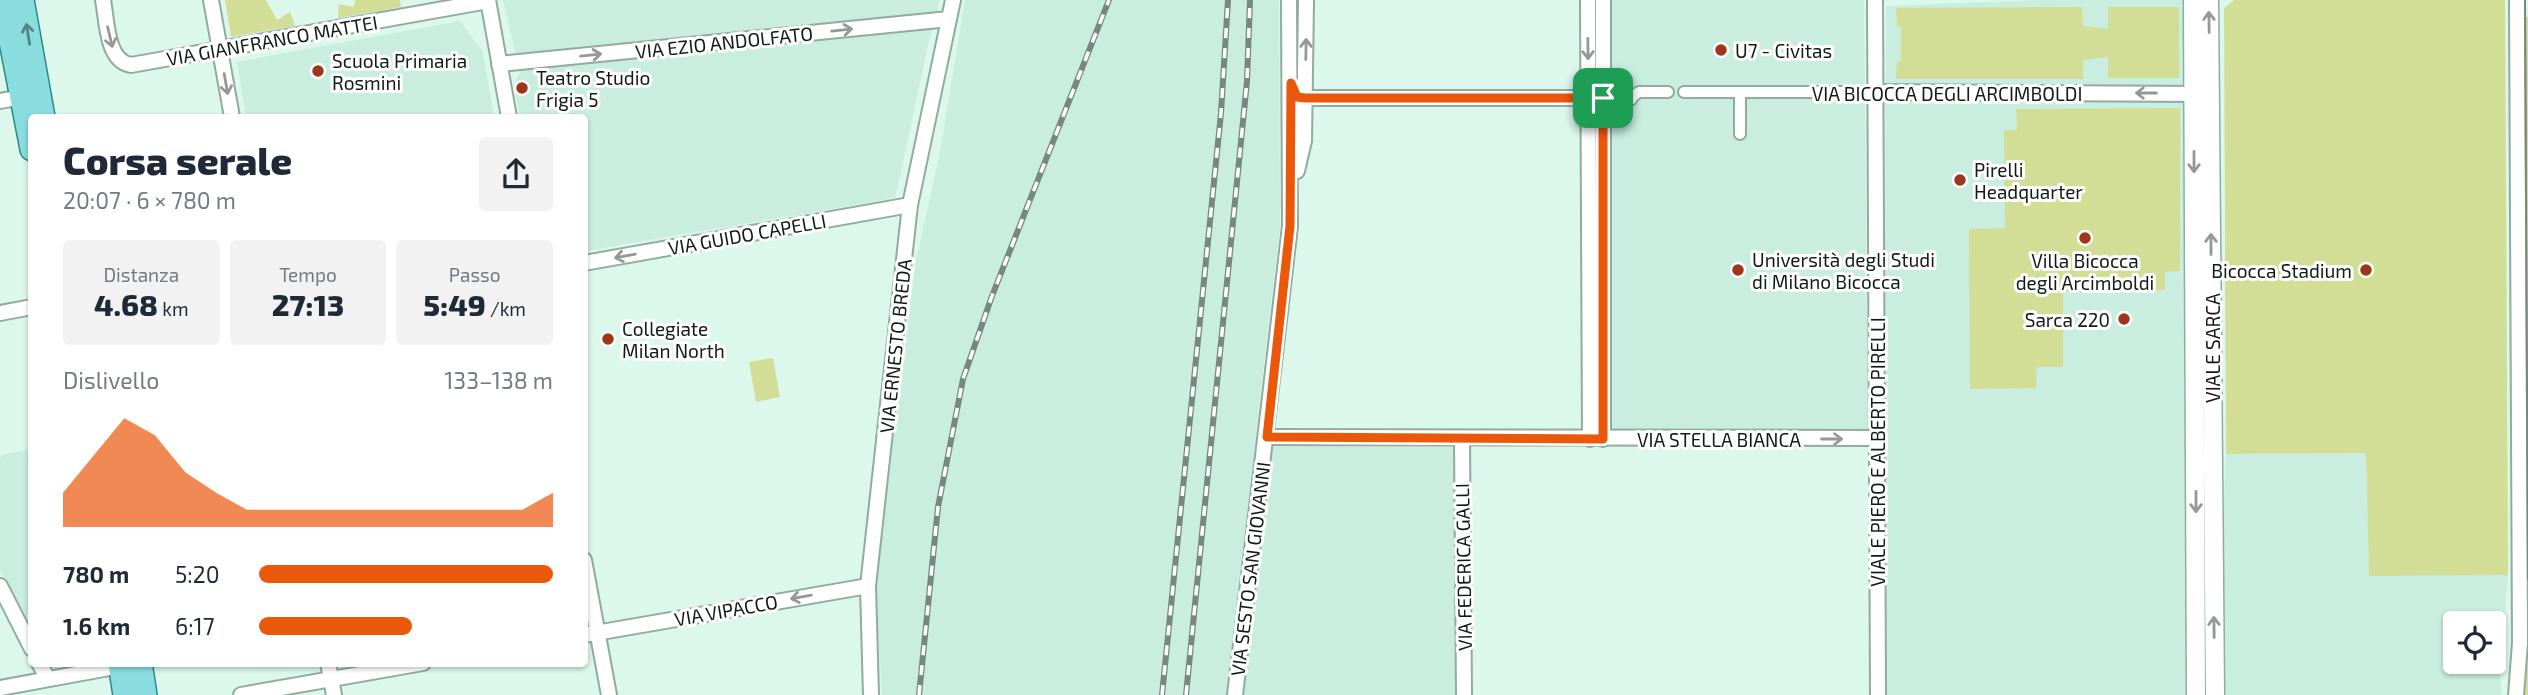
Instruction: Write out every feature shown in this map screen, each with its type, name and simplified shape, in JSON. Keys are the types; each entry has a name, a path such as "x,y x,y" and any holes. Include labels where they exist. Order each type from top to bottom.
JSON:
{"main road":[{"path":"4,0 11,99 28,139"},
{"path":"22,0 42,114"},
{"path":"125,695 129,667"},
{"path":"131,667 145,695"}],"street":[{"name":"VIA GIANFRANCO MATTEI","path":"103,0 115,54 122,62 131,65 488,1"},
{"path":"211,0 231,114"},
{"path":"410,0 414,15"},
{"name":"VIA ERNESTO BREDA","path":"871,695 868,586 909,205 953,0"},
{"name":"VIA SESTO SAN GIOVANNI","path":"1234,695 1267,437 1291,193 1289,0"},
{"name":"VIA SESTO SAN GIOVANNI","path":"1291,193 1304,141 1307,0"},
{"path":"1588,0 1596,99"},
{"path":"1597,439 1596,99 1603,0"},
{"name":"VIALE PIERO E ALBERTO PIRELLI","path":"1875,0 1878,695"},
{"name":"VIALE SARCA","path":"2193,0 2202,94 2215,695"},
{"name":"VIALE SARCA","path":"2196,695 2202,94 2209,0"},
{"path":"2516,695 2520,643 2517,0"},
{"path":"488,1 508,114"},
{"name":"VIA EZIO ANDOLFATO","path":"499,64 950,19"},
{"path":"1291,83 1297,97 1305,98 1596,99 1630,98 1639,92 1668,92"},
{"name":"VIA BICOCCA DEGLI ARCIMBOLDI","path":"1684,92 2202,94"},
{"path":"1740,93 1740,134"},
{"name":"VIA GUIDO CAPELLI","path":"588,262 909,205"},
{"path":"0,313 28,308"},
{"name":"VIA STELLA BIANCA","path":"1267,437 1878,438"},
{"name":"VIA FEDERICA GALLI","path":"1462,438 1464,695"},
{"path":"0,586 28,641"},
{"name":"VIA VIPACCO","path":"591,634 868,586"},
{"path":"588,602 591,634 609,695"},
{"path":"41,667 48,679"},
{"path":"0,688 113,667"},
{"path":"329,667 334,695"},
{"path":"241,695 401,667"}],"shaded area":[{"path":"503,0 939,0 938,19 930,36 895,198 588,250 588,114 519,114 514,84 520,73"},
{"path":"965,0 1279,0 1280,225 1256,432 1463,429 1467,695 882,695 875,582 916,261 940,152"},
{"name":"Università degli Studi di Milano Bicocca","path":"1607,0 1864,0 1868,432 1613,432 1609,429"},
{"path":"2042,0 2191,0 2192,695 1883,695 1886,6"},
{"path":"460,21 483,52 493,114 246,114 237,62"},
{"path":"28,450 28,626 0,571 1,455"},
{"path":"2366,453 2369,575 2508,575 2505,611 2443,611 2443,674 2500,674 2502,695 2216,695 2226,454"}],"green space":[{"path":"225,0 266,0 277,20 290,12 295,26 231,37"},
{"path":"355,0 400,0 401,7 338,18 339,4 354,7"},
{"name":"Bicocca Stadium","path":"2234,0 2505,0 2508,575 2369,576 2366,453 2226,454 2224,8"},
{"path":"2082,7 2083,26 2108,29 2108,7 2179,7 2179,78 2108,78 2108,57 2083,60 2083,79 1896,79 1897,62 1901,61 1901,26 1897,26 1896,8"},
{"path":"2521,17 2528,17 2528,695 2525,695"},
{"path":"2180,108 2180,271 2165,272 2165,290 2063,292 2063,367 2037,367 2036,388 1970,389 1969,229 2005,228 2004,130 2017,130 2016,109"},
{"path":"773,358 780,397 756,402 749,362"}],"tram line":[{"path":"2525,0 2528,579"}],"railway":[{"path":"919,695 938,507 963,379 992,296 1109,0"},
{"path":"1162,695 1221,113 1228,0"},
{"path":"1186,695 1247,81 1250,0"}],"place":[{"name":"U7 - Civitas","path":"1721,50"},
{"name":"Scuola Primaria Rosmini","path":"318,71"},
{"name":"Teatro Studio Frigia 5","path":"522,88"},
{"name":"Pirelli Headquarter","path":"1960,180"},
{"name":"Villa Bicocca degli Arcimboldi","path":"2085,238"},
{"name":"Università degli Studi di Milano Bicocca","path":"1738,270"},
{"name":"Bicocca Stadium","path":"2366,270"},
{"name":"Sarca 220","path":"2124,319"},
{"name":"Collegiate Milan North","path":"608,339"}],"route":[{"path":"1291,83 1297,97 1305,98 1603,98 1603,439 1267,437 1290,226 1291,83"}]}
